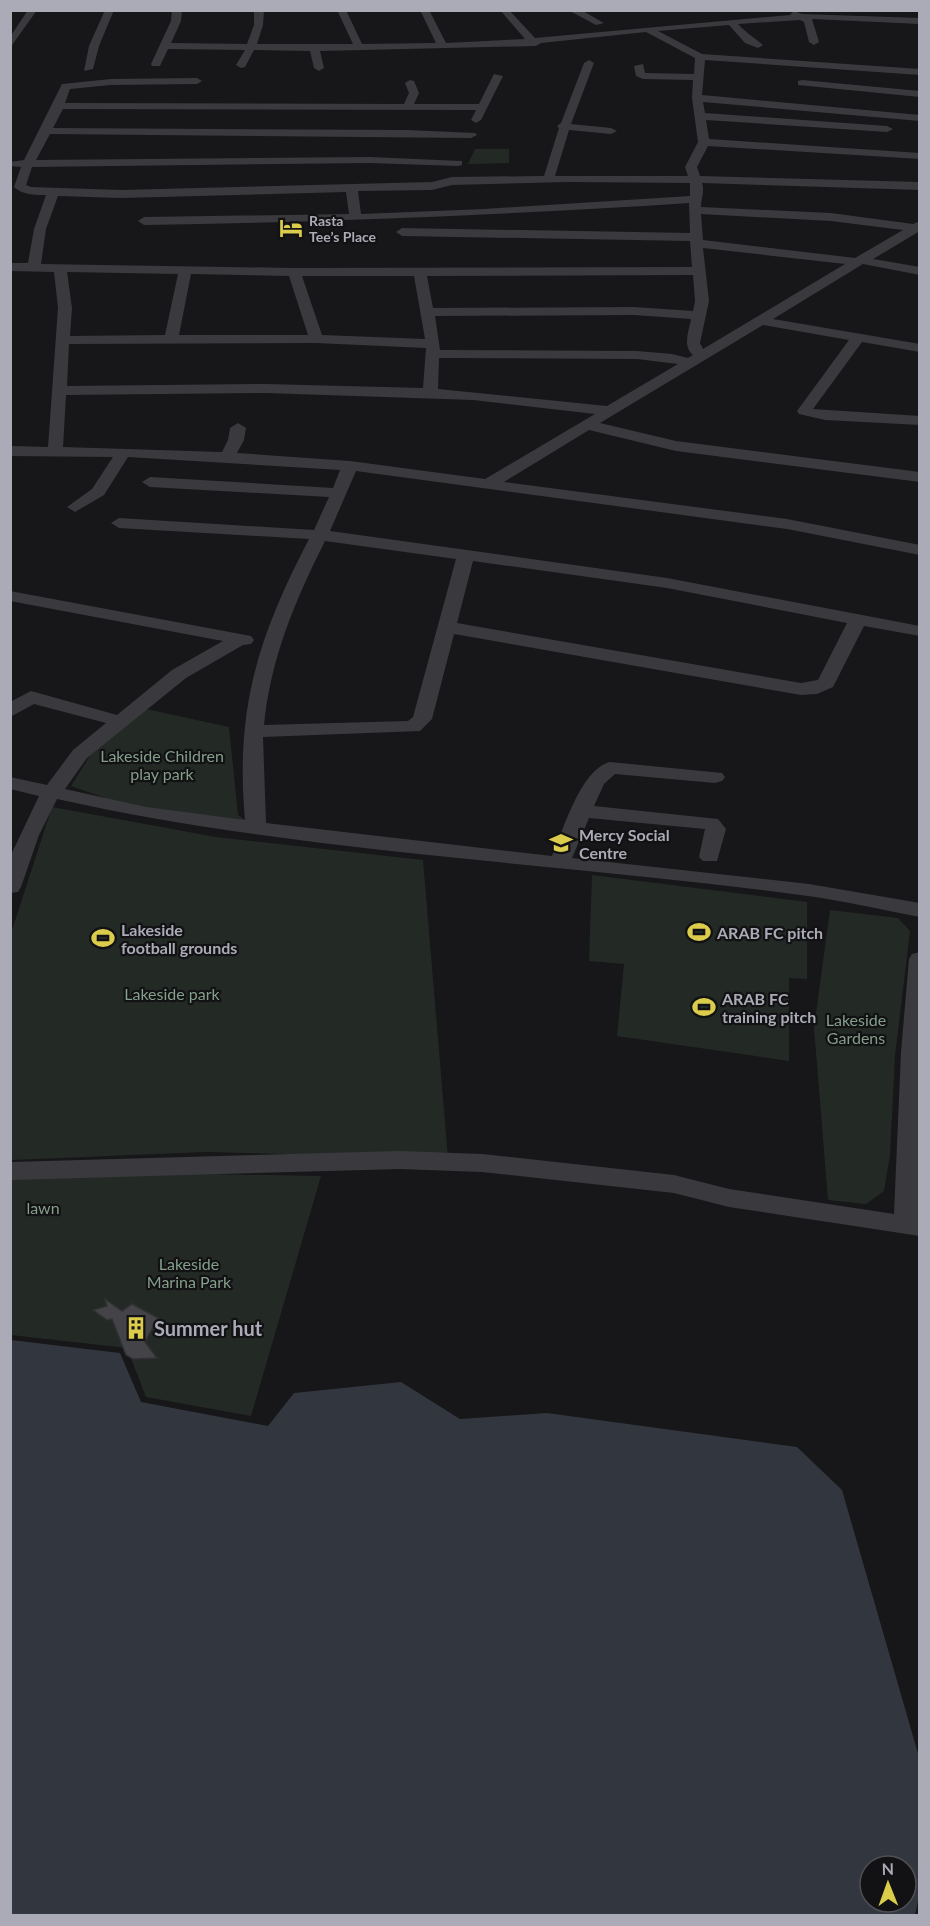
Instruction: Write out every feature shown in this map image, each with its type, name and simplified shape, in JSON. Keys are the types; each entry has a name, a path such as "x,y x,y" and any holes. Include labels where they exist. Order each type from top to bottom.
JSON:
{"street":[{"path":"10,45 33,10"},
{"path":"88,69 94,45 110,10"},
{"path":"156,64 176,21 177,10"},
{"path":"242,65 252,48 259,21 259,10"},
{"path":"341,10 358,46"},
{"path":"424,10 442,45"},
{"path":"504,10 521,31 536,43"},
{"path":"572,10 599,23"},
{"path":"787,10 808,20 814,42"},
{"path":"889,20 899,10"},
{"path":"165,46 314,48 536,43 648,30 803,17 920,21"},
{"path":"732,23 748,41 758,45"},
{"path":"10,30 22,30"},
{"path":"648,30 700,57 920,72"},
{"path":"314,48 319,68"},
{"path":"700,57 696,98 704,142 693,161 694,179 698,189 696,240 702,301 693,346 704,357"},
{"path":"549,178 562,126 579,97 589,63"},
{"path":"639,66 640,74 643,76 697,77"},
{"path":"452,181 481,106 498,76"},
{"path":"197,81 111,82 66,86 59,106 28,164 20,187 29,191 53,192 142,207 355,218 696,205 831,217 918,232"},
{"path":"408,106 414,93 410,83"},
{"path":"801,83 920,94"},
{"path":"696,98 920,118"},
{"path":"59,106 481,106"},
{"path":"700,116 903,130"},
{"path":"562,126 611,131"},
{"path":"45,131 385,132 464,149"},
{"path":"704,142 920,156"},
{"path":"10,165 369,160 464,149"},
{"path":"142,207 352,188 432,186 452,181 549,178 694,179 920,186"},
{"path":"352,188 355,218"},
{"path":"34,267 40,229 53,192"},
{"path":"142,207 145,233 149,235"},
{"path":"393,217 402,237 696,240 920,271"},
{"path":"490,483 704,357 898,238 918,232"},
{"path":"10,267 294,272 410,268 700,272"},
{"path":"55,451 65,308 60,268"},
{"path":"410,268 427,312 433,349 430,394"},
{"path":"171,339 185,270"},
{"path":"294,272 315,339"},
{"path":"427,312 634,311 698,315"},
{"path":"762,321 920,348"},
{"path":"858,338 804,411 825,416 920,421"},
{"path":"62,340 315,339 433,349 637,355 672,358 691,364"},
{"path":"59,391 243,388 430,394 554,402 610,411"},
{"path":"587,426 676,446 920,477"},
{"path":"227,456 236,440 238,428"},
{"path":"10,451 227,456 350,466 787,524 920,550"},
{"path":"75,507 98,492 124,452"},
{"path":"255,827 250,784 252,732 271,642 290,593 320,535 350,466"},
{"path":"150,482 338,493"},
{"path":"119,522 320,535 667,583 920,631"},
{"path":"252,732 393,732 413,727 422,719 466,555"},
{"path":"10,596 239,640 271,642"},
{"path":"446,627 801,689 817,688 826,683 858,619"},
{"path":"10,886 28,835 53,791 80,754 179,674 239,640"},
{"path":"10,711 32,697 119,721"},
{"path":"560,862 580,811 595,781 610,768 715,777"},
{"path":"10,783 146,813 338,839 809,890 920,910"},
{"path":"580,811 711,823 716,829 710,857"},
{"path":"10,1171 400,1160 482,1164 674,1184 729,1198 913,1226 913,1052 920,960"}],"green space":[{"path":"475,149 509,149 509,163 468,164"},
{"name":"Lakeside Children play park","path":"146,709 229,727 238,815 256,827 146,812 71,786 93,751"},
{"name":"Lakeside park","path":"52,807 216,837 423,860 448,1158 205,1152 11,1160 11,933"},
{"path":"592,875 807,902 807,979 789,978 789,1061 617,1036 624,964 589,961"},
{"name":"Lakeside Gardens","path":"830,910 898,918 910,931 895,1056 890,1155 884,1191 866,1204 828,1200 814,1028"},
{"name":"Lakeside Marina Park","path":"147,1173 321,1176 251,1416 146,1397 127,1348 11,1335 11,1178"}],"shaded area":[{"path":"11,1340 120,1353 141,1402 268,1426 294,1393 401,1382 460,1419 547,1413 797,1447 842,1490 919,1757 920,1892 918,1901 918,1854 858,1854 858,1914 915,1915 11,1915"}],"building":[{"path":"105,1299 122,1311 132,1304 158,1318 145,1342 157,1358 133,1359 126,1355 112,1319 107,1320 93,1310 107,1306"}],"place":[{"name":"Rasta Tee’s Place","path":"291,228"},
{"name":"Mercy Social Centre","path":"561,843"},
{"name":"ARAB FC pitch","path":"699,932"},
{"name":"Lakeside football grounds","path":"103,938"},
{"name":"ARAB FC training pitch","path":"704,1007"},
{"name":"Summer hut","path":"136,1328"}],"park label":[{"name":"lawn","path":"43,1207"}]}
